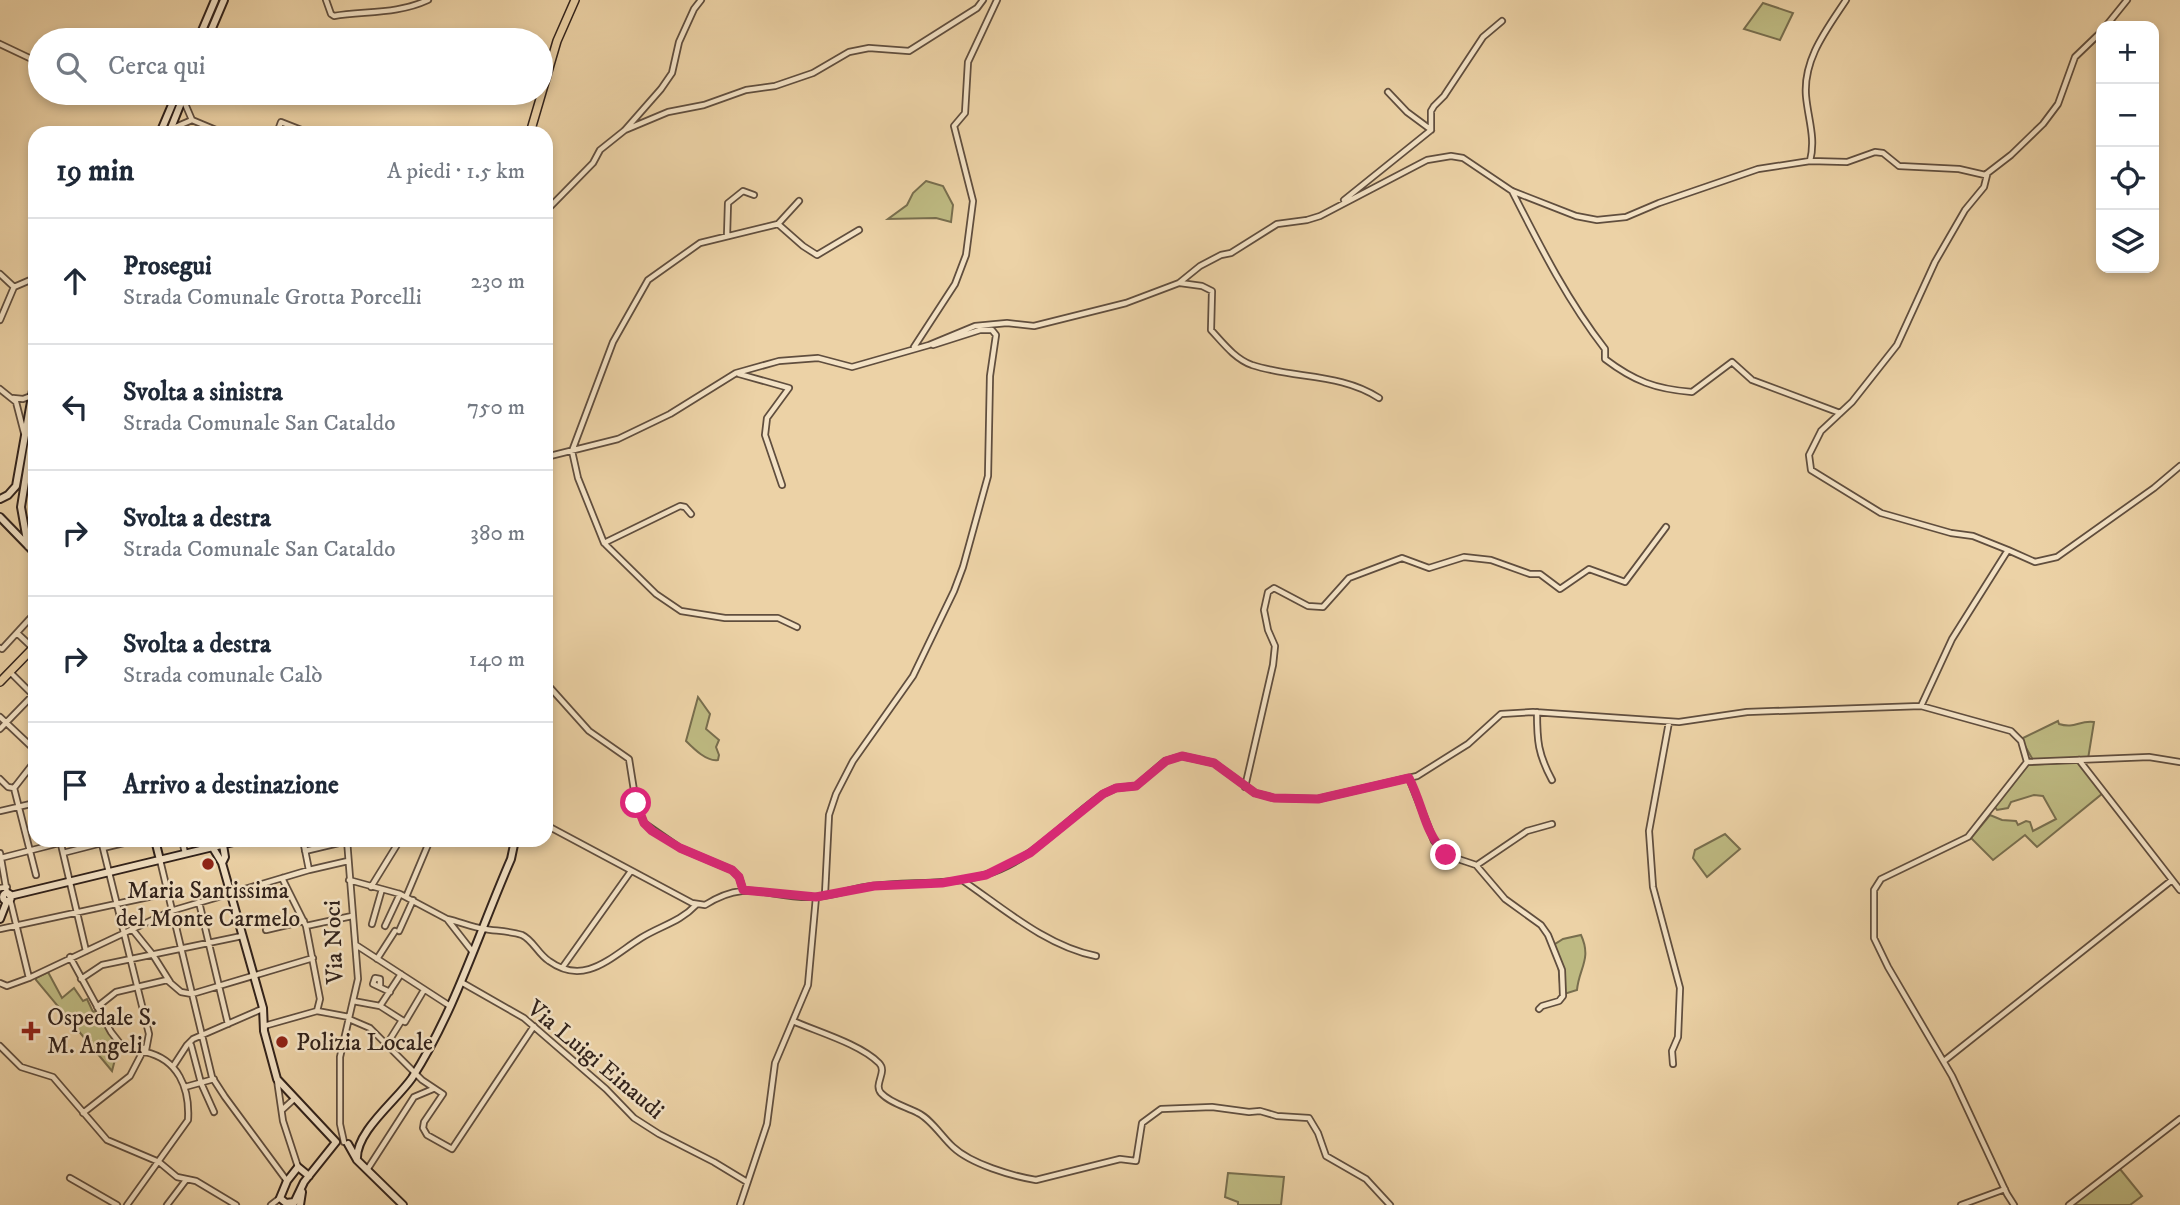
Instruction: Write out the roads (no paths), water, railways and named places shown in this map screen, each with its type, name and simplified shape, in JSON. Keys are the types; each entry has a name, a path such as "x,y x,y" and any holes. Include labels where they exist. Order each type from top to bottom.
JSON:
{"main road":[{"path":"203,28 215,0"},
{"path":"212,28 224,0"},
{"path":"553,52 575,0"},
{"path":"163,126 172,105"},
{"path":"172,126 180,105"},
{"path":"532,126 538,105"},
{"path":"1,499 16,486 28,412"},
{"path":"28,469 22,518 28,546"},
{"path":"16,486 24,488"},
{"path":"0,517 28,546"},
{"path":"0,682 28,654"},
{"path":"157,847 160,860"},
{"path":"0,919 6,893 71,882 204,847"},
{"path":"214,847 222,863 254,975 277,1079 294,1099 343,1143 403,1205"},
{"path":"222,863 225,857 223,847"},
{"path":"357,1160 359,1141 405,1087 436,1038 511,859 514,847"},
{"path":"309,1176 298,1167 287,1181 280,1198 286,1203 296,1204 302,1186 309,1176 343,1143 359,1141"}],"street":[{"path":"326,0 334,16 403,9 428,0"},
{"path":"553,204 593,163 600,150 625,130 672,73 679,42 701,0"},
{"path":"625,130 668,112 704,105 746,90 775,86 813,73 849,52 869,48 909,51 976,8 983,0"},
{"path":"914,348 955,284 966,255 973,201 954,126 965,113 968,62 997,0"},
{"path":"1810,161 1813,136 1806,92 1809,66 1822,37 1846,0"},
{"path":"2110,21 2127,0"},
{"path":"1431,130 1431,111 1434,106 1444,96 1483,37 1502,21"},
{"path":"929,345 975,326 1007,323 1034,326 1126,303 1179,283 1200,266 1231,253 1277,224 1307,220 1439,156 1462,158 1512,191 1576,216 1597,220 1626,217 1758,169 1810,161 1847,162 1875,152 1882,153 1899,166 1959,169 1985,175 2011,155 2043,124 2058,104 2075,57 2096,37"},
{"path":"0,44 28,57"},
{"path":"1388,92 1431,130"},
{"path":"187,105 192,120 206,126"},
{"path":"180,126 192,120"},
{"path":"1333,209 1431,130"},
{"path":"1987,173 1983,187 1965,209 1936,262 1897,345 1870,382 1821,431 1809,456 1811,470 1881,513 1951,533 1973,536 2035,562 2057,557 2154,488 2180,466"},
{"path":"727,236 728,203 743,191 754,195"},
{"path":"1512,191 1566,294 1605,349 1605,359 1630,377 1664,390 1692,392 1732,362 1752,380 1840,413"},
{"path":"797,627 778,618 725,618 681,611 656,594 604,543 578,478 572,451 575,450 613,342 648,280 700,243 778,224 799,201"},
{"path":"778,224 817,255 859,230"},
{"path":"0,274 14,287"},
{"path":"0,320 14,287 28,281"},
{"path":"1179,283 1202,286 1212,291 1211,330 1232,354 1251,365 1361,387 1379,398"},
{"path":"553,455 618,439 670,414 736,373 779,361 818,358 852,367 914,348 941,344 980,330 995,332 990,376 988,476 962,567 935,631 907,685 853,761 836,794 829,815 825,894"},
{"path":"736,373 789,388 767,418 765,435 782,485"},
{"path":"0,389 12,398 18,408 24,434"},
{"path":"12,398 28,397"},
{"path":"604,543 680,506 685,507 691,514"},
{"path":"0,523 9,526"},
{"path":"1245,787 1273,665 1275,646 1264,610 1268,592 1274,588 1308,606 1323,607 1349,578 1402,558 1429,568 1464,558 1491,560 1530,574 1540,574 1560,589 1589,569 1625,582 1666,527"},
{"path":"1921,706 1952,639 2008,550"},
{"path":"0,648 2,649 28,621"},
{"path":"17,633 28,643"},
{"path":"10,672 28,690"},
{"path":"553,690 589,731 629,758 636,803 644,823 680,848 732,870 739,877 743,890"},
{"path":"0,729 28,702"},
{"path":"553,829 696,904 705,905 722,895 743,890 816,897 874,886 942,883 986,875 1030,853 1103,794 1116,788 1136,786 1172,758 1186,757 1214,763 1255,793 1274,798 1307,800 1409,778 1429,770 1468,744 1501,714 1537,712 1669,722 1747,712 1921,706 2011,731 2021,741 2027,762"},
{"path":"1537,712 1537,744 1552,780"},
{"path":"0,717 28,743"},
{"path":"1669,722 1649,831 1653,887 1680,988 1678,1037 1672,1051 1672,1064"},
{"path":"2014,1205 1944,1061 1888,967 1874,938 1874,890 1881,879 1968,837 2027,762 2149,757 2180,762"},
{"path":"2078,760 2180,890"},
{"path":"14,788 28,770"},
{"path":"1409,778 1434,841 1446,855 1476,865 1481,865 1527,831 1552,824"},
{"path":"0,779 8,787 14,788"},
{"path":"14,788 28,842"},
{"path":"0,811 28,805"},
{"path":"29,847 36,875"},
{"path":"29,978 6,893 1,855 40,847"},
{"path":"62,847 86,951"},
{"path":"63,853 89,847"},
{"path":"83,1113 130,1076 144,1052 149,1034 103,847"},
{"path":"184,847 185,854"},
{"path":"304,847 309,870"},
{"path":"305,851 322,847"},
{"name":"Via Noci","path":"343,1143 340,1124 340,1057 358,979 347,847"},
{"path":"372,887 396,847"},
{"path":"407,897 427,847"},
{"path":"160,860 214,1079 287,1181"},
{"path":"0,982 7,986 29,978 171,911 348,861"},
{"path":"1476,865 1505,899 1541,925 1557,953 1562,970 1563,996 1559,1001 1539,1009"},
{"path":"561,968 632,871"},
{"path":"282,878 305,923 320,999 317,1011"},
{"path":"962,879 995,904 1065,947 1096,956"},
{"path":"349,880 400,894 447,919 522,935 546,960 561,968 580,971 605,964 649,933 678,920 696,904"},
{"path":"1944,1061 2172,880"},
{"path":"372,924 382,889"},
{"path":"0,929 167,893"},
{"path":"385,926 400,894"},
{"path":"740,1205 767,1124 775,1063 808,985 816,897"},
{"path":"377,959 397,931 413,900"},
{"path":"199,902 228,1024"},
{"path":"266,930 352,916"},
{"path":"447,919 472,951"},
{"path":"132,929 153,954 170,982 181,992 191,994 313,958"},
{"path":"81,979 102,965 242,936"},
{"path":"355,945 450,1006"},
{"path":"70,957 122,1046 174,1065 185,1087 189,1105 188,1120 127,1205"},
{"path":"380,1006 401,974"},
{"path":"97,1007 116,992 167,980 170,982"},
{"name":"Via Luigi Einaudi","path":"460,981 534,1026 606,1088 634,1118 747,1182"},
{"path":"380,987 390,992"},
{"path":"387,1044 424,990"},
{"path":"353,1001 380,1006 404,1021"},
{"path":"174,1065 187,1045 263,1008"},
{"path":"264,1026 317,1011 349,1018 370,1028 433,1089 443,1094 424,1122 423,1128 427,1135 452,1149 534,1026"},
{"path":"793,1021 860,1050 880,1064 883,1070 878,1087 880,1092 906,1109 920,1114 955,1149 990,1167 1026,1179 1036,1181 1120,1159 1136,1161 1142,1123 1161,1109 1212,1107 1309,1118 1326,1156 1366,1179 1390,1205"},
{"path":"191,1045 201,1083 214,1112"},
{"path":"0,1046 21,1067 53,1077 107,1140 159,1162 177,1177 196,1181 236,1205"},
{"path":"185,1087 214,1079"},
{"path":"277,1079 281,1110 298,1167"},
{"path":"367,1170 414,1097 433,1089"},
{"path":"281,1110 294,1099"},
{"path":"2069,1205 2180,1119"},
{"path":"70,1178 117,1205"},
{"path":"167,1205 186,1180"},
{"path":"1961,1205 2004,1189"},
{"path":"271,1205 280,1198"}],"place":[{"name":"Maria Santissima del Monte Carmelo","path":"208,864"},
{"name":"Ospedale S. M. Angeli","path":"31,1031"},
{"name":"Polizia Locale","path":"282,1042"}]}
